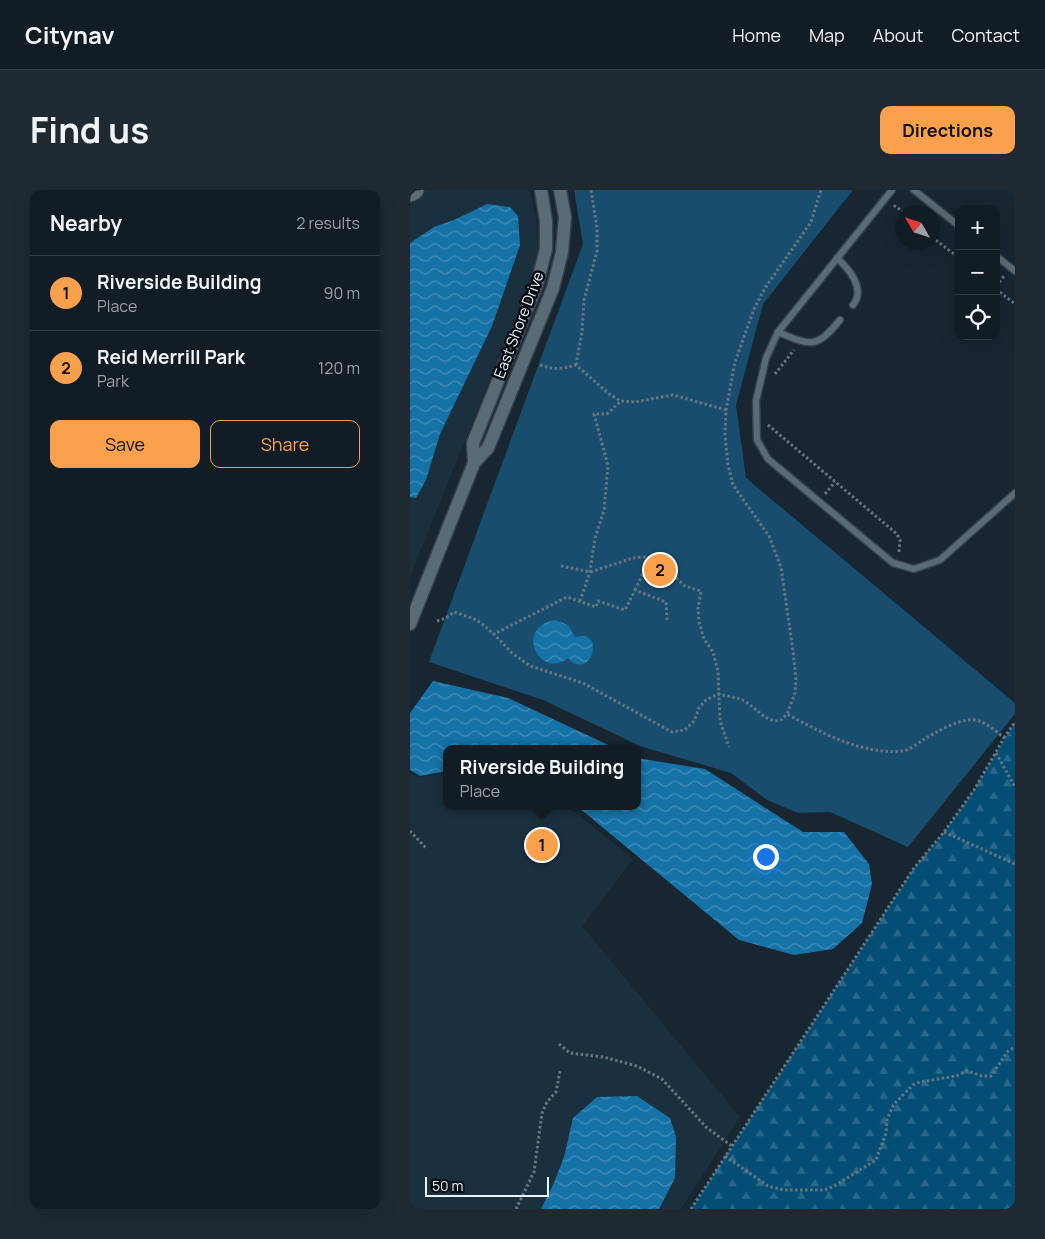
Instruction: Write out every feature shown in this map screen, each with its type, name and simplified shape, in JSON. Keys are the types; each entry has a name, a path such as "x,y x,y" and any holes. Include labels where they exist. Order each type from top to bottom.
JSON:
{"street":[{"path":"410,192 414,190"},
{"name":"East Shore Drive","path":"474,463 473,443 537,284 546,249 546,221 541,190"},
{"name":"East Shore Drive","path":"410,624 474,463 488,448 553,288 562,252 565,217 560,190"}],"lane":[{"path":"892,190 778,332 766,358 756,401 757,440 768,459 892,563 914,569 940,560 1015,493"},
{"path":"914,190 955,223"},
{"path":"838,258 850,269 857,285 857,300 853,305"},
{"path":"1000,259 1015,271"},
{"path":"778,332 804,343 821,340 840,320"}],"path":[{"path":"576,365 582,332 584,300 597,251 597,228 591,190"},
{"path":"437,621 446,618 454,612 477,620 512,653 530,666 582,682 672,732 686,730 694,721 699,708 706,700 718,694 745,701 765,717 774,721 781,720 788,714 795,693 796,679 780,567 769,536 733,485 726,445 726,410 735,362 754,309 765,288 811,222 821,190"},
{"path":"889,213 895,206"},
{"path":"940,243 955,255"},
{"path":"1000,292 1015,304"},
{"path":"773,383 775,373 795,348"},
{"path":"540,365 550,369 564,369 576,365"},
{"path":"576,365 609,394 621,401 635,402 673,395 726,410"},
{"path":"580,601 590,572 595,538 604,510 608,466 594,414 607,414 621,401"},
{"path":"768,418 768,426 897,534 900,540 898,552 904,554"},
{"path":"560,566 590,572 633,558 650,559 656,561 686,586 701,592 698,610 699,622 704,639 713,652 718,671 720,721 729,747"},
{"path":"494,634 567,597 596,607 598,601 625,610 650,559"},
{"path":"635,590 666,602 667,620"},
{"path":"788,714 830,736 858,746 885,751 905,751 944,728 964,720 978,720 1004,738"},
{"path":"691,1209 914,868 944,832 974,790 1015,722"},
{"path":"996,753 1015,787"},
{"path":"410,831 426,848"},
{"path":"944,832 1015,864"},
{"path":"559,1044 570,1053 604,1057 637,1066 662,1079 707,1128 732,1146"},
{"path":"725,1156 768,1186 784,1190 825,1190 842,1182 876,1160 886,1133 887,1119 894,1104 913,1086 920,1082 939,1080 967,1071 982,1076 991,1076 1008,1052 1015,1047"},
{"path":"516,1209 534,1172 542,1113 556,1092 560,1071"}],"shaded area":[{"path":"410,190 530,190 537,225 538,251 531,278 410,576"},
{"path":"574,190 853,190 763,304 736,405 746,478 1015,703 1015,714 908,847 830,812 798,813 767,800 731,773 641,746 543,700 429,662 583,244"},
{"path":"410,773 420,777 443,774 443,810 572,810 633,859 582,926 740,1117 681,1209 410,1209"}],"green space":[{"path":"1015,722 1015,1209 691,1209 914,868 944,832 974,790"}],"water":[{"path":"487,204 510,207 518,216 520,245 492,326 440,434 426,480 416,498 410,497 410,243 434,227 454,220"},
{"path":"555,620 568,625 575,637 585,636 591,640 593,646 589,660 583,664 576,664 568,658 557,663 548,662 540,657 535,650 533,641 536,632 543,625"},
{"path":"433,681 508,698 608,745 443,745 443,772 420,776 410,770 410,713"},
{"path":"641,759 705,769 803,832 844,832 869,864 872,884 862,923 833,949 794,955 739,940 581,810 641,810"},
{"path":"637,1096 670,1118 676,1137 675,1178 659,1209 541,1209 564,1157 573,1118 597,1097"}],"place":[{"name":"Reid Merrill Park","path":"660,570"},
{"name":"Riverside Building","path":"542,845"}]}
